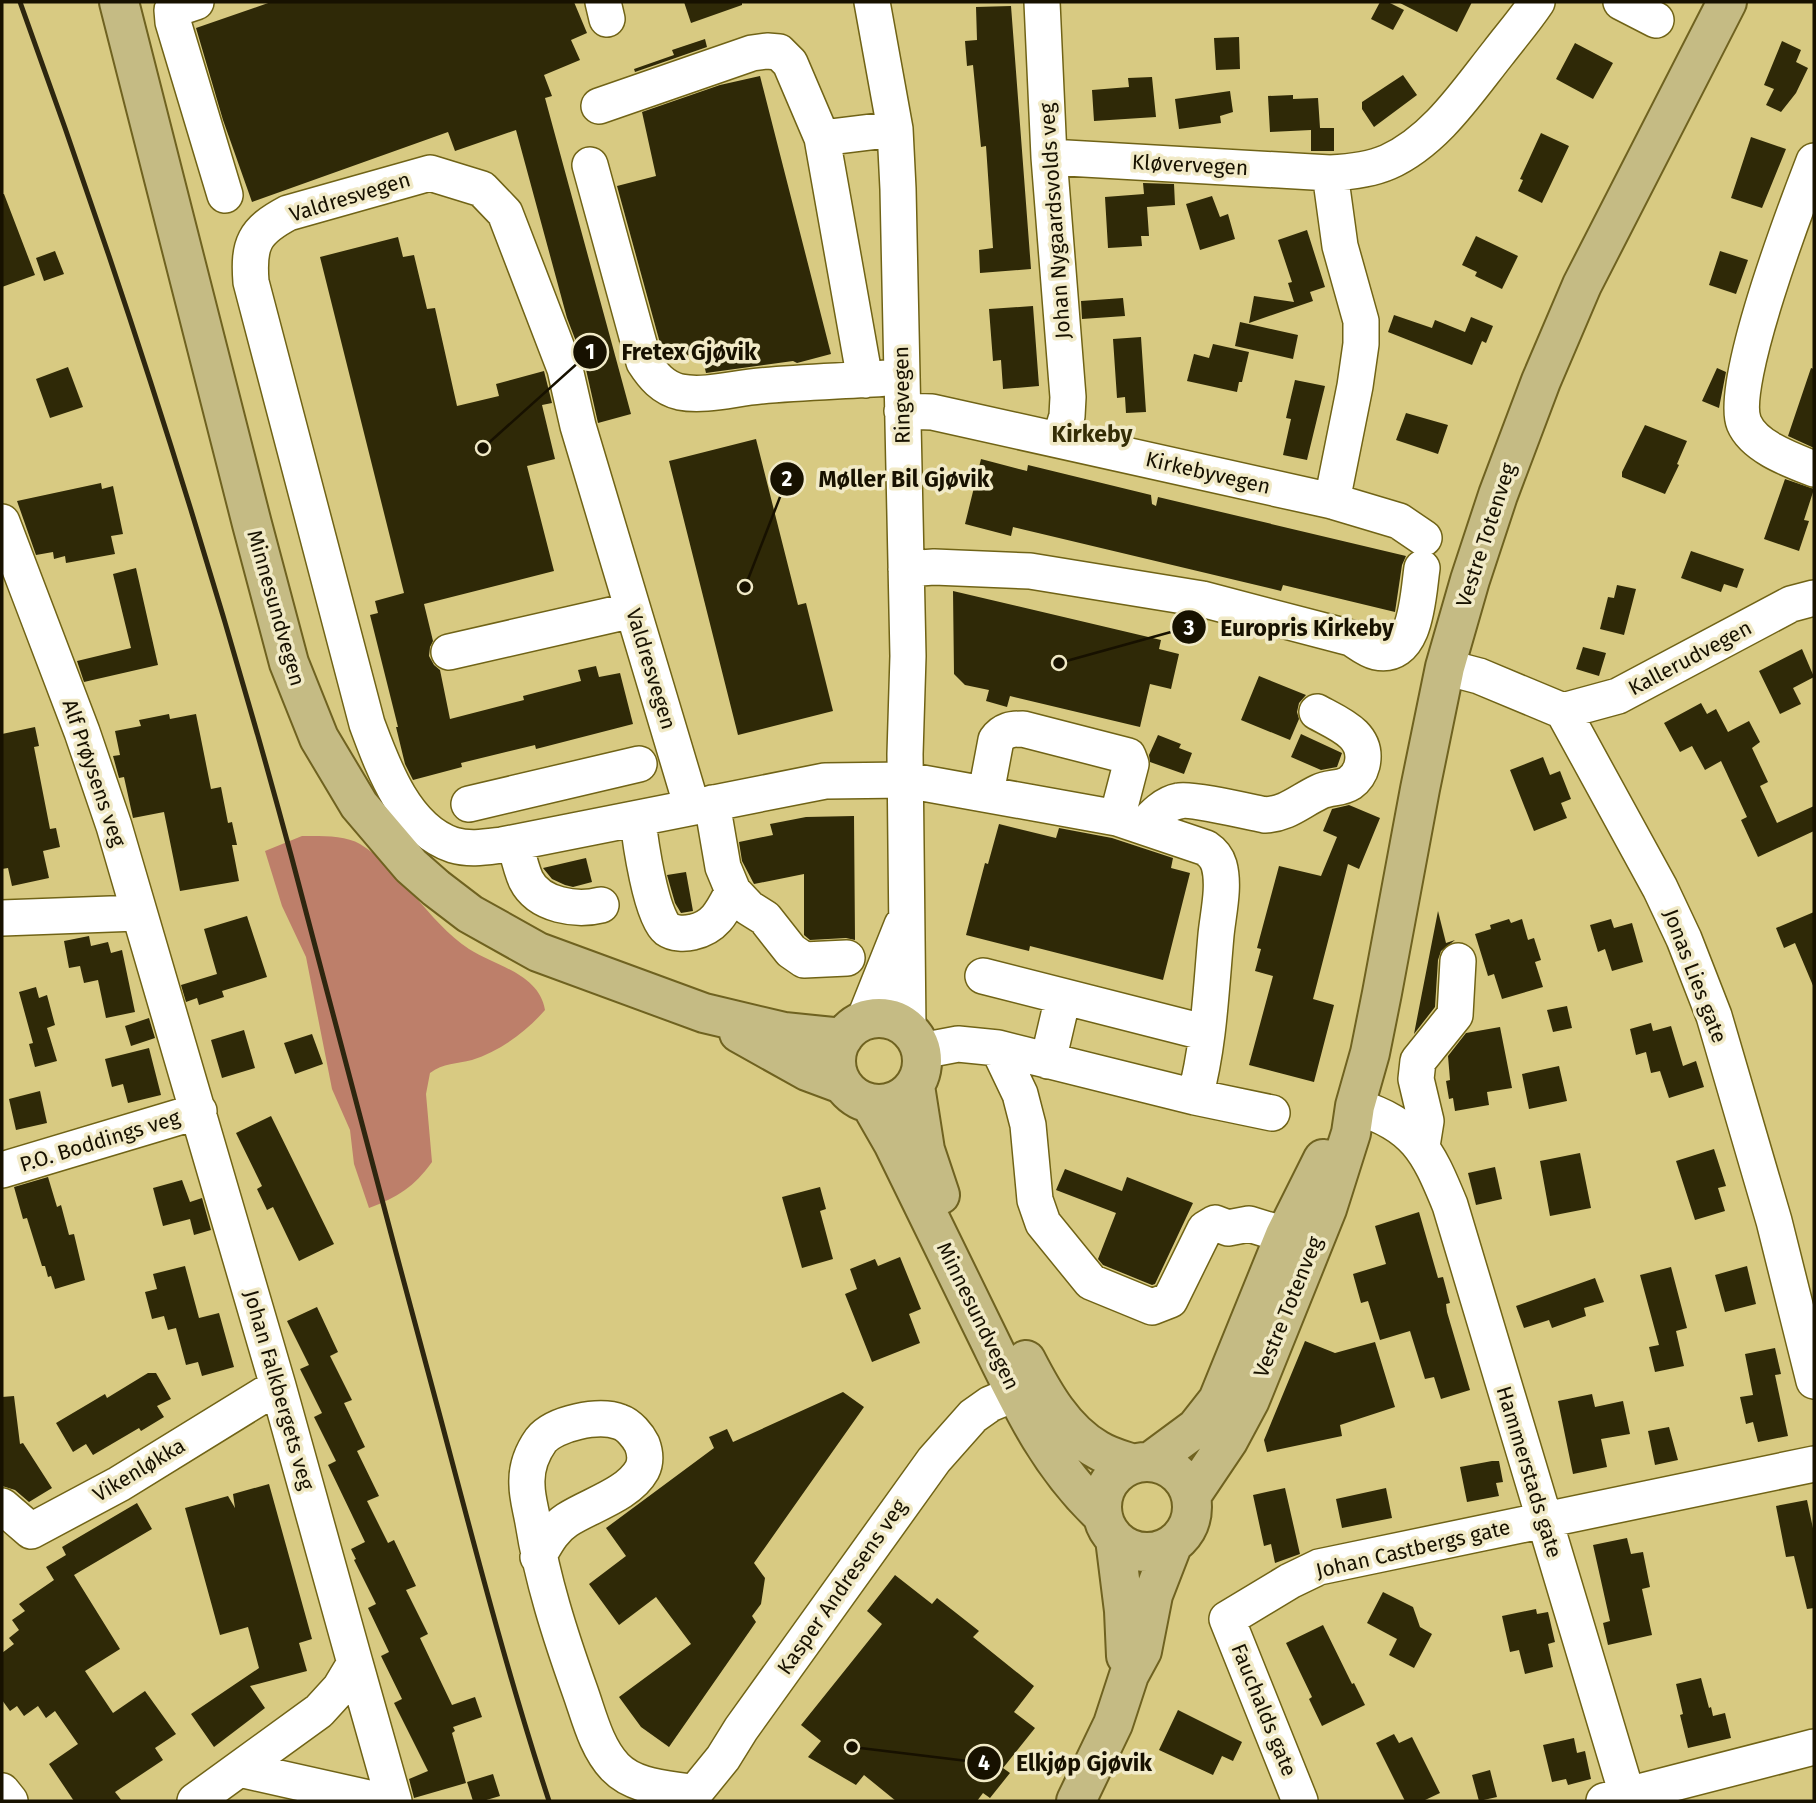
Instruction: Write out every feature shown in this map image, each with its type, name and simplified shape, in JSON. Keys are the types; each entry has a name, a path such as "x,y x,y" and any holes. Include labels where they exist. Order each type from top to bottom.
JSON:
{"main road":[{"name":"Minnesundvegen","path":"119,2 277,621 305,706 337,772 359,805 411,866 470,914 538,952 704,1013 784,1032 854,1029 875,1018 891,1019 915,1055 925,1150 942,1200 1040,1387 1070,1428 1082,1439 1110,1456 1142,1463"},
{"name":"Vestre Totenveg","path":"1142,1463 1196,1428 1218,1400 1289,1251 1328,1150 1355,1106 1370,1053 1445,667 1498,495 1541,381 1593,261 1727,2"},
{"name":"Minnesundvegen","path":"704,1013 807,1071 856,1094"},
{"name":"Minnesundvegen","path":"854,1029 836,1058 836,1069 899,1156 1016,1393 1063,1475 1109,1528"},
{"path":"856,1094 884,1104 908,1094 915,1055"},
{"name":"Vestre Totenveg","path":"1191,1496 1228,1441 1250,1400 1289,1251"},
{"path":"1076,1801 1113,1724 1129,1675 1142,1651 1153,1595 1172,1546 1190,1524 1191,1496 1179,1475 1166,1466 1142,1463 1118,1473 1106,1488 1102,1507 1109,1528 1124,1611 1124,1646 1129,1675"},
{"path":"1109,1528 1123,1546 1142,1553 1172,1546"}],"street":[{"name":"Ringvegen","path":"872,2 895,129 908,656 906,916 915,1055"},
{"name":"Johan Nygaardsvolds veg","path":"1042,2 1049,157 1068,397 1060,439"},
{"name":"Kløvervegen","path":"1049,157 1331,173 1357,171 1388,162 1414,146 1434,129 1537,2"},
{"path":"1621,2 1656,20"},
{"path":"179,4 173,22 225,195"},
{"path":"598,106 752,53 779,52 790,63 822,138 865,380"},
{"path":"822,138 895,129"},
{"path":"1814,161 1770,285 1744,384 1741,410 1752,435 1814,469"},
{"name":"Kirkebyvegen","path":"590,165 644,362 653,376 664,385 691,393 865,380 902,394 932,412 1332,501 1399,521 1423,553 1413,622 1407,638 1399,647 1387,652 1368,649 1351,638 1188,597 1030,571 934,567 906,569"},
{"name":"Valdresvegen","path":"702,805 633,610 578,426 565,369 505,212 482,189 430,173 288,214 268,223 253,242 249,258 251,282 367,724 380,760 396,792 419,822 435,836 453,845 473,849 638,819 825,781 906,780 1130,822 1206,848 1219,865 1220,890 1203,1067 1195,1097"},
{"path":"1331,173 1340,246 1361,321 1361,344 1355,386 1332,501"},
{"name":"Alf Prøysens veg","path":"2,522 82,732 110,814 138,913"},
{"name":"Kallerudvegen","path":"1563,711 1618,696 1791,604 1814,597"},
{"path":"449,652 633,610"},
{"path":"1445,667 1479,677 1563,711"},
{"name":"Jonas Lies gate","path":"1563,711 1660,888 1684,939 1711,1008 1774,1221 1814,1381"},
{"path":"986,793 996,740 1009,729 1023,729 1128,756 1131,764 1130,822 1155,814 1182,800 1265,815 1278,814 1324,790 1342,787 1360,773 1363,760 1360,742 1351,731 1317,712"},
{"path":"469,804 639,764"},
{"path":"531,789 526,879 540,896 573,908 601,905"},
{"path":"702,805 733,891 749,908 765,918 791,951 804,960 847,958"},
{"path":"638,819 653,898 660,920 668,930 683,934 708,926 720,917 733,891"},
{"path":"2,918 138,913"},
{"name":"Johan Falkbergets veg","path":"138,913 199,1111 394,1801"},
{"name":"Ringvegen","path":"854,1029 906,916"},
{"path":"1422,1146 1426,1121 1416,1079 1418,1061 1455,1015 1458,961"},
{"path":"983,976 1207,1033"},
{"path":"1048,1060 1063,997"},
{"path":"915,1055 958,1044 998,1048 1195,1097 1272,1113"},
{"path":"998,1048 1020,1094 1028,1125 1035,1200 1043,1223 1091,1282 1152,1307 1170,1300 1205,1229 1215,1223 1228,1228 1249,1224 1289,1251"},
{"name":"Hammerstads gate","path":"1355,1106 1395,1122 1422,1146 1433,1164 1450,1205 1543,1519 1620,1799"},
{"name":"P.O. Boddings veg","path":"2,1170 199,1111"},
{"name":"Vikenløkka","path":"2,1506 31,1531 119,1484 278,1386"},
{"name":"Kasper Andresens veg","path":"692,1797 723,1758 933,1460 973,1416 990,1404 1016,1393"},
{"name":"Johan Castbergs gate","path":"1227,1619 1319,1567 1814,1464"},
{"path":"538,1557 569,1660 599,1743 608,1758 624,1775 636,1781 692,1797"},
{"name":"Fauchalds gate","path":"1227,1619 1300,1801"},
{"path":"202,1799 318,1711 340,1688 355,1663"},
{"path":"1620,1799 1814,1747"},
{"path":"239,1769 382,1801"},
{"path":"2,1791 10,1801"}],"shaded area":[{"path":"302,836 340,838 360,844 389,868 454,938 525,979 541,998 545,1010 530,1026 493,1051 430,1073 426,1094 432,1162 405,1190 369,1208 354,1164 350,1130 332,1089 306,957 282,906 265,851"}],"building":[{"path":"271,2 574,2 587,33 571,40 580,60 544,75 552,96 545,98 631,414 598,423 585,365 567,318 516,130 455,151 448,132 252,202 223,120 196,28"},
{"path":"684,2 742,2 742,5 691,23"},
{"path":"1380,2 1388,2 1404,10 1393,30 1371,19"},
{"path":"1398,2 1472,2 1457,32"},
{"path":"1011,6 1031,269 980,273 979,250 993,248 986,146 981,147 973,65 967,66 965,41 977,40 976,7"},
{"path":"1239,37 1240,69 1216,70 1214,38"},
{"path":"705,39 707,47 635,72 634,69 674,55 672,50"},
{"path":"1782,41 1801,50 1796,62 1808,68 1796,93 1781,112 1766,105 1774,89 1764,85"},
{"path":"1575,43 1613,63 1593,99 1556,79"},
{"path":"1403,75 1417,95 1374,127 1362,109 1362,102"},
{"path":"760,76 831,354 797,363 793,361 706,373 701,352 668,360 663,354 617,186 656,176 642,112 720,85"},
{"path":"1152,77 1156,117 1094,121 1092,90 1129,87 1128,78"},
{"path":"1230,91 1233,112 1220,116 1221,123 1179,129 1175,99"},
{"path":"1293,95 1293,99 1318,98 1320,128 1334,128 1334,151 1311,151 1311,130 1270,132 1268,96"},
{"path":"1541,133 1569,146 1542,203 1518,191 1523,180 1520,179"},
{"path":"1751,137 1786,149 1762,208 1731,198"},
{"path":"1143,183 1174,184 1175,205 1147,207 1149,236 1141,236 1142,246 1108,248 1105,197 1144,194"},
{"path":"2,194 35,275 2,287"},
{"path":"1212,196 1220,217 1228,214 1235,239 1200,250 1186,204"},
{"path":"1307,230 1325,287 1310,292 1313,301 1249,323 1254,296 1294,302 1288,283 1292,282 1278,240"},
{"path":"1476,236 1518,256 1502,289 1475,276 1477,272 1462,265"},
{"path":"398,237 403,257 414,255 427,309 435,308 457,406 499,396 496,384 544,371 552,403 542,405 555,459 527,466 554,571 424,604 433,641 429,656 440,670 450,719 524,700 523,696 581,681 578,670 596,666 599,677 620,673 633,724 536,749 535,745 461,763 462,767 413,780 405,764 370,615 378,613 375,601 404,593 320,257"},
{"path":"55,251 64,274 44,281 36,258"},
{"path":"1720,251 1748,260 1736,294 1709,285"},
{"path":"1123,298 1125,316 1082,319 1081,301"},
{"path":"1033,306 1039,386 1003,389 1001,360 993,361 989,309"},
{"path":"1394,315 1432,328 1435,320 1465,332 1471,317 1493,326 1486,343 1482,341 1472,365 1388,332"},
{"path":"1240,322 1298,335 1293,359 1235,346"},
{"path":"1141,337 1146,412 1126,413 1125,397 1117,398 1113,339"},
{"path":"1213,344 1249,352 1237,392 1187,381 1194,354 1209,358"},
{"path":"68,367 83,407 50,418 36,379"},
{"path":"1717,368 1726,372 1719,408 1702,401"},
{"path":"1811,368 1814,369 1814,448 1788,436"},
{"path":"1295,380 1325,386 1307,460 1283,455 1291,419 1286,418"},
{"path":"1406,413 1448,425 1438,454 1396,440"},
{"path":"1645,425 1687,441 1665,494 1622,477"},
{"path":"756,439 798,605 806,603 833,711 738,735 669,461"},
{"path":"981,459 1027,471 1028,465 1151,495 1152,504 1156,506 1158,497 1406,556 1402,565 1395,612 1283,585 1281,591 1013,527 1011,536 965,524"},
{"path":"1785,479 1814,489 1804,520 1809,521 1799,551 1764,539"},
{"path":"101,483 102,489 113,486 123,534 111,536 115,554 66,563 65,556 54,559 53,552 36,555 17,501"},
{"path":"1691,551 1744,569 1737,588 1724,584 1721,592 1681,578"},
{"path":"136,568 158,665 84,682 77,661 131,648 113,574"},
{"path":"1617,585 1636,589 1624,635 1600,629 1608,597 1614,598"},
{"path":"953,591 1161,640 1159,649 1179,654 1171,689 1150,684 1140,727 1010,696 1007,707 986,701 989,690 965,685 954,674"},
{"path":"1583,647 1606,653 1599,676 1576,669"},
{"path":"1802,649 1814,677 1793,688 1801,704 1780,714 1759,671"},
{"path":"1259,676 1306,695 1299,703 1299,719 1290,740 1241,720"},
{"path":"1701,703 1707,714 1716,709 1728,732 1749,721 1760,742 1752,748 1768,782 1760,786 1777,823 1814,806 1814,831 1758,857 1741,820 1747,817 1721,761 1705,770 1692,746 1680,752 1664,723"},
{"path":"169,714 170,719 196,714 211,789 221,787 228,823 232,822 237,845 232,845 239,881 180,891 164,812 133,818 124,777 119,778 113,756 120,755 115,731 141,726 139,720"},
{"path":"35,727 39,746 34,747 50,829 56,828 60,847 43,851 49,878 12,886 8,868 2,869 2,734"},
{"path":"1301,734 1342,753 1337,767 1321,770 1291,757"},
{"path":"1158,735 1181,744 1179,748 1192,753 1184,774 1150,762 1149,755"},
{"path":"1543,757 1550,775 1560,771 1571,799 1561,803 1567,818 1534,831 1510,770"},
{"path":"1349,805 1380,818 1359,869 1348,864 1313,999 1334,1005 1314,1082 1249,1065 1273,976 1255,971 1261,949 1257,948 1279,866 1321,876 1337,837 1323,831 1332,809"},
{"path":"854,816 855,940 810,940 804,935 804,874 754,884 742,861 739,842 773,835 770,824 806,817"},
{"path":"999,824 1056,838 1059,828 1112,838 1173,858 1171,868 1190,873 1163,980 1030,946 1029,951 966,935 985,863 988,864"},
{"path":"586,858 592,882 573,887 552,879 543,868"},
{"path":"686,872 693,911 681,913 675,903 667,875"},
{"path":"1438,911 1446,943 1455,940 1441,951 1438,960 1435,1007 1414,1034"},
{"path":"1814,912 1814,988 1795,943 1784,948 1776,928"},
{"path":"247,916 267,977 222,991 224,997 199,1005 197,998 186,1002 181,985 217,974 204,929"},
{"path":"1509,919 1511,923 1522,919 1528,940 1534,938 1541,960 1535,962 1543,987 1502,999 1494,974 1488,976 1475,934 1491,929 1490,925"},
{"path":"1611,919 1614,928 1632,923 1643,962 1612,971 1605,949 1598,952 1590,925"},
{"path":"89,936 91,946 108,942 111,953 122,950 135,1012 106,1018 98,980 84,983 80,966 69,968 64,941"},
{"path":"36,987 39,998 47,995 55,1025 47,1028 57,1061 35,1067 29,1044 33,1043 19,992"},
{"path":"1567,1006 1572,1028 1553,1032 1547,1010"},
{"path":"149,1018 155,1038 131,1046 125,1026"},
{"path":"1651,1023 1653,1031 1671,1026 1683,1066 1696,1061 1704,1087 1669,1098 1660,1071 1651,1073 1646,1052 1636,1055 1630,1029"},
{"path":"1500,1027 1512,1088 1487,1092 1489,1105 1455,1111 1453,1098 1449,1099 1446,1081 1450,1080 1448,1056 1466,1033"},
{"path":"244,1030 255,1068 222,1078 211,1040"},
{"path":"312,1034 323,1064 295,1074 284,1043"},
{"path":"149,1048 161,1095 128,1103 123,1084 112,1087 105,1059"},
{"path":"1559,1066 1567,1101 1529,1109 1522,1074"},
{"path":"40,1091 47,1123 16,1130 9,1099"},
{"path":"271,1116 334,1244 299,1261 273,1207 267,1210 257,1189 262,1186 236,1133"},
{"path":"1714,1149 1726,1186 1718,1188 1725,1211 1695,1220 1676,1161"},
{"path":"1580,1153 1591,1208 1550,1216 1540,1161"},
{"path":"1495,1167 1502,1199 1476,1205 1468,1173"},
{"path":"1065,1169 1122,1191 1127,1177 1193,1203 1155,1284 1103,1265 1098,1259 1116,1213 1056,1190"},
{"path":"48,1177 57,1207 61,1205 69,1235 74,1234 85,1280 55,1289 51,1276 48,1277 45,1266 42,1266 27,1218 23,1219 14,1187"},
{"path":"182,1180 190,1202 202,1198 211,1230 194,1235 190,1219 163,1226 153,1188"},
{"path":"820,1187 826,1209 820,1211 833,1259 802,1268 782,1197"},
{"path":"1419,1212 1438,1278 1443,1277 1450,1303 1446,1304 1447,1312 1470,1390 1441,1399 1434,1377 1425,1379 1410,1331 1380,1340 1368,1301 1361,1303 1353,1274 1386,1264 1375,1226"},
{"path":"900,1257 921,1309 909,1314 920,1343 872,1362 845,1294 857,1289 850,1269 875,1259 878,1266"},
{"path":"185,1266 199,1318 219,1313 234,1367 202,1376 198,1362 186,1365 176,1328 168,1330 164,1316 152,1319 145,1292 157,1289 153,1274"},
{"path":"1747,1266 1756,1304 1725,1312 1715,1275"},
{"path":"1671,1267 1687,1328 1676,1331 1684,1366 1655,1372 1649,1347 1659,1345 1640,1275"},
{"path":"1595,1278 1604,1302 1584,1308 1586,1316 1552,1328 1549,1320 1524,1328 1516,1306"},
{"path":"317,1307 338,1352 330,1356 352,1400 344,1403 365,1447 357,1451 379,1496 367,1501 388,1543 394,1540 416,1586 406,1590 428,1634 420,1638 452,1705 475,1697 482,1717 453,1727 455,1731 452,1733 466,1783 414,1798 409,1779 428,1771 394,1703 402,1699 381,1656 389,1652 368,1608 376,1604 351,1549 365,1542 328,1465 336,1461 314,1417 322,1413 300,1369 309,1365 287,1321"},
{"path":"1305,1341 1335,1353 1375,1342 1395,1407 1340,1425 1342,1436 1267,1452 1264,1440"},
{"path":"1775,1348 1781,1374 1775,1375 1788,1436 1758,1442 1753,1422 1746,1424 1740,1397 1753,1395 1745,1354"},
{"path":"148,1373 156,1373 171,1399 157,1406 164,1417 93,1455 86,1444 73,1452 56,1423 105,1394 107,1398"},
{"path":"843,1392 864,1407 754,1563 765,1578 761,1604 752,1616 756,1622 669,1747 641,1727 619,1697 691,1644 656,1597 619,1625 589,1584 626,1556 606,1528 714,1448 709,1437 727,1429 733,1442"},
{"path":"1592,1394 1595,1407 1623,1401 1630,1434 1601,1439 1607,1467 1573,1474 1558,1401"},
{"path":"14,1396 20,1444 23,1443 52,1488 29,1502 15,1490 2,1486 2,1397"},
{"path":"1669,1427 1678,1460 1655,1465 1648,1431"},
{"path":"1499,1461 1503,1482 1496,1483 1499,1496 1467,1502 1460,1467"},
{"path":"269,1484 312,1639 299,1643 307,1671 250,1686 265,1708 214,1747 191,1714 259,1668 248,1627 220,1635 185,1508 228,1496 235,1508 233,1494"},
{"path":"1285,1488 1300,1554 1275,1563 1271,1544 1264,1546 1253,1495"},
{"path":"1386,1488 1392,1518 1342,1528 1336,1499"},
{"path":"1807,1500 1814,1533 1814,1608 1807,1609 1794,1556 1786,1557 1776,1506"},
{"path":"137,1503 152,1529 74,1575 120,1649 85,1671 113,1713 145,1691 176,1734 155,1748 163,1760 115,1792 122,1801 74,1801 49,1764 78,1744 55,1711 46,1718 38,1706 24,1716 17,1706 10,1711 2,1700 2,1653 14,1644 9,1638 19,1630 12,1620 25,1611 19,1604 54,1580 46,1567 66,1555 62,1547"},
{"path":"1627,1538 1631,1554 1643,1552 1650,1587 1642,1589 1652,1635 1608,1645 1603,1623 1610,1621 1593,1545"},
{"path":"895,1575 932,1604 937,1598 979,1631 973,1637 1034,1686 1014,1712 1035,1728 1003,1768 1010,1773 990,1798 983,1793 977,1801 896,1801 864,1775 856,1785 808,1757 821,1741 801,1725 882,1624 867,1611"},
{"path":"1383,1592 1413,1607 1420,1627 1432,1634 1414,1668 1389,1655 1397,1639 1367,1623"},
{"path":"1536,1609 1537,1614 1548,1612 1555,1642 1548,1644 1553,1667 1525,1674 1519,1650 1510,1652 1502,1616"},
{"path":"1323,1625 1365,1705 1322,1726 1309,1699 1312,1697 1286,1643"},
{"path":"1701,1678 1713,1716 1725,1713 1731,1738 1688,1748 1676,1684"},
{"path":"1178,1710 1242,1742 1233,1761 1222,1756 1213,1775 1159,1750"},
{"path":"1394,1734 1399,1743 1412,1737 1440,1793 1423,1801 1405,1801 1376,1743"},
{"path":"1574,1738 1577,1753 1585,1751 1591,1779 1568,1785 1566,1779 1552,1782 1543,1745"},
{"path":"1490,1770 1497,1797 1479,1801 1472,1775"},
{"path":"493,1774 500,1796 473,1801 467,1782"}],"railway":[{"path":"20,2 130,319 230,640 291,855 492,1612 549,1801"}],"place":[{"name":"Fretex Gjøvik","path":"483,448"},
{"name":"Møller Bil Gjøvik","path":"745,587"},
{"name":"Europris Kirkeby","path":"1059,663"},
{"name":"Elkjøp Gjøvik","path":"852,1747"}],"district":[{"name":"Kirkeby","path":"1092,434"}]}
